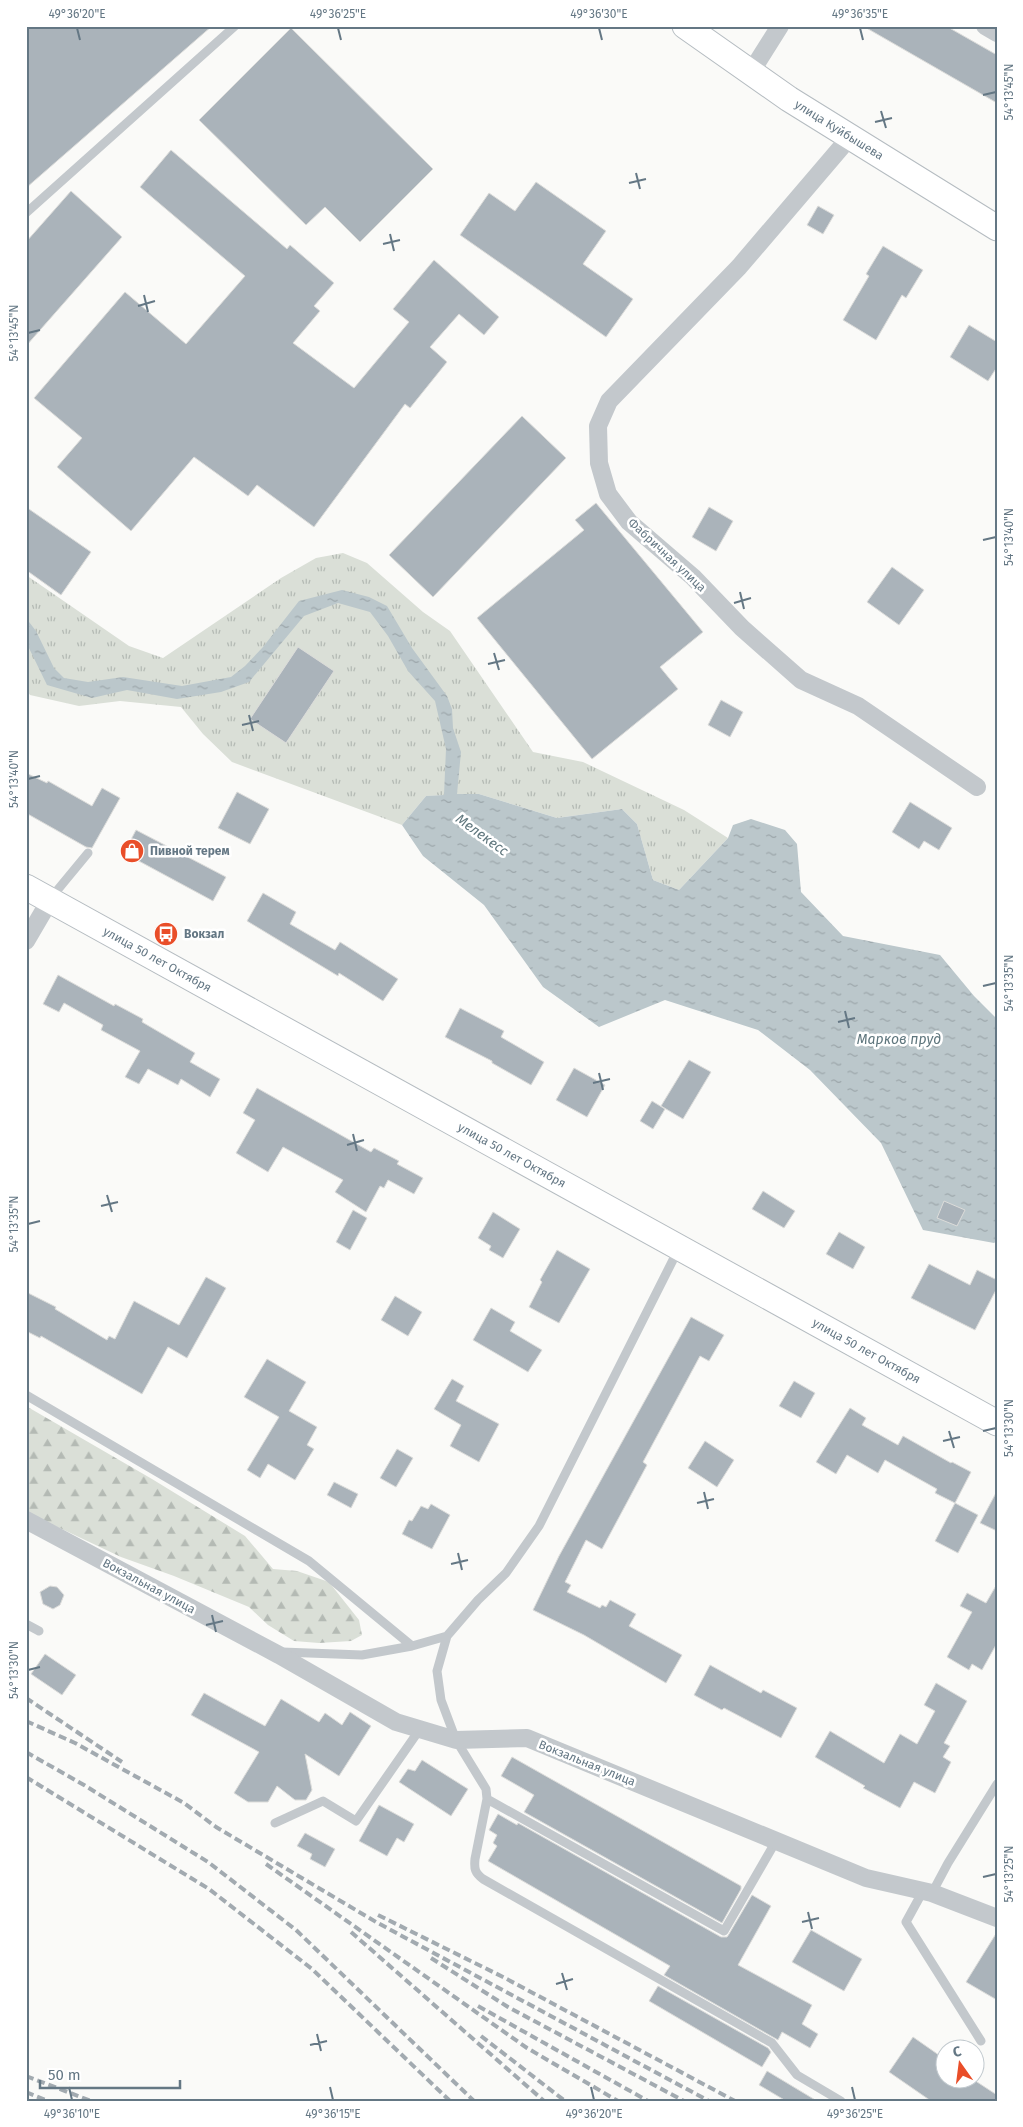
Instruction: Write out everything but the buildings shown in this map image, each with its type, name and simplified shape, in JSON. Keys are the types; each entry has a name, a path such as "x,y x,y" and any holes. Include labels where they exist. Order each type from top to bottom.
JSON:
{"main road":[{"name":"улица Куйбышева","path":"685,26 789,99 997,228"},
{"name":"улица 50 лет Октября","path":"26,887 997,1424"}],"street":[{"path":"751,72 780,26"},
{"path":"985,26 997,33"},
{"name":"Фабричная улица","path":"850,137 739,267 609,401 598,426 599,463 608,494 630,522 693,578 742,628 801,680 858,706 977,787"},
{"path":"26,941 50,900"},
{"name":"Вокзальная улица","path":"26,1520 272,1652 396,1722 456,1740 527,1738 866,1878 927,1892 997,1918"}],"lane":[{"path":"26,213 235,26"},
{"path":"50,900 88,853"},
{"path":"679,1248 538,1526 506,1573 478,1600 447,1636 437,1671 440,1700 456,1740 486,1789 487,1799 474,1867 476,1874 772,2043 797,2075 841,2101"},
{"path":"26,1395 310,1561 412,1646"},
{"path":"26,1624 39,1631"},
{"path":"272,1652 362,1655 412,1646 447,1636"},
{"path":"275,1823 323,1801 356,1821 420,1729"},
{"path":"980,2040 906,1922 948,1863 997,1784"},
{"path":"487,1799 724,1931 776,1841"}],"green space":[{"path":"343,553 367,563 423,612 450,631 533,752 583,762 684,810 728,838 679,890 653,880 637,824 622,809 557,818 479,794 426,796 402,825 232,762 203,734 181,707 120,701 79,706 30,695 26,689 26,575 129,646 163,658 281,578 316,558"},
{"path":"26,1406 152,1479 245,1536 273,1569 297,1571 329,1582 359,1620 362,1635 351,1641 319,1643 294,1641 268,1625 249,1607 174,1576 121,1557 26,1512"}],"water":[{"name":"Марков пруд","path":"342,590 369,597 387,606 412,648 447,696 452,709 453,728 461,752 457,794 479,794 557,818 622,809 637,824 653,880 679,890 728,838 733,825 751,819 785,830 797,844 801,892 843,936 940,955 974,996 997,1019 997,1241 994,1243 923,1230 881,1143 810,1070 758,1030 665,1000 599,1027 543,987 484,905 423,856 402,825 426,796 444,795 446,749 435,701 408,671 388,636 370,612 338,603 304,616 249,682 221,692 177,699 127,690 92,698 47,685 26,642 26,618 36,631 54,668 64,678 88,682 123,677 182,686 231,677 245,666 263,647 299,601"}],"railway":[{"path":"26,1698 122,1762"},
{"path":"26,1721 75,1743 184,1803 216,1827 376,1922 709,2101"},
{"path":"26,1752 84,1785 208,1862 296,1930 474,2101"},
{"path":"26,1777 209,1889 312,1969 450,2101"},
{"path":"266,1864 527,2048 618,2101"},
{"path":"378,1915 503,1977 735,2101"},
{"path":"351,1932 544,2101"},
{"path":"431,1958 508,2007 684,2101"},
{"path":"478,2006 648,2101"},
{"path":"481,2036 565,2101"},
{"path":"26,2076 91,2101"},
{"path":"26,2092 48,2101"}],"place":[{"name":"Пивной терем","path":"132,851"},
{"name":"Вокзал","path":"166,934"}],"water label":[{"name":"Мелекесс","path":"482,835"}]}
